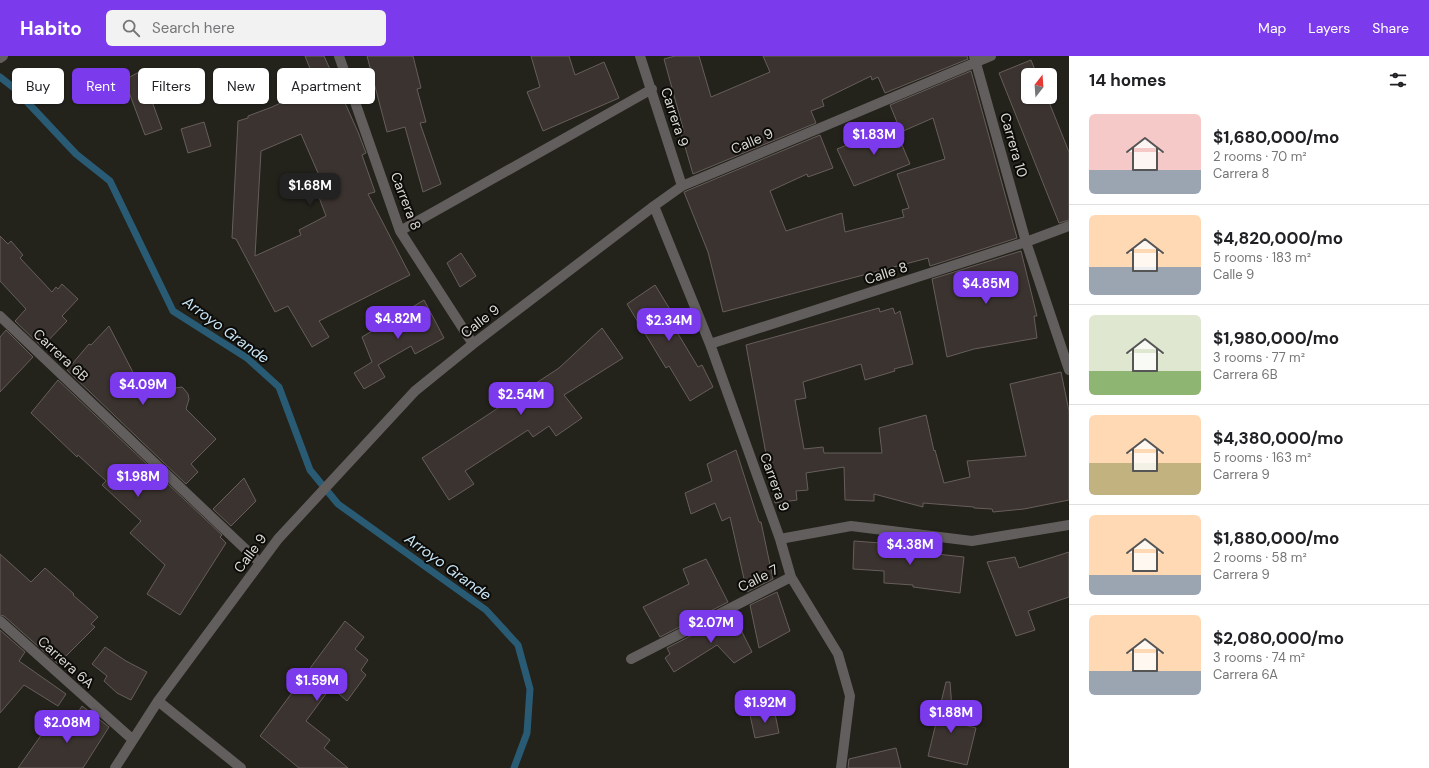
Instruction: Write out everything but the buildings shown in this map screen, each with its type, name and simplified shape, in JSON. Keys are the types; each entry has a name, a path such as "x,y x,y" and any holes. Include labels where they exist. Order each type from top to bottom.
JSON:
{"street":[{"name":"Carrera 8","path":"339,56 400,231 473,344"},
{"name":"Carrera 9","path":"640,56 652,89 682,186"},
{"name":"Calle 9","path":"115,768 158,700 278,539 415,391 473,344 682,186 975,59 991,56"},
{"name":"Carrera 10","path":"975,59 1026,242 1069,370"},
{"path":"400,231 652,89"},
{"name":"Carrera 9","path":"654,206 710,344 780,539 790,577 838,654 850,696 841,768"},
{"name":"Calle 8","path":"710,344 1026,242 1069,226"},
{"name":"Carrera 6B","path":"0,316 260,563"},
{"path":"780,539 851,526 972,541 1069,525"},
{"name":"Calle 7","path":"631,659 790,577"},
{"name":"Carrera 6A","path":"0,621 132,739"},
{"path":"158,700 241,768"}],"waterway":[{"name":"Arroyo Grande","path":"0,77 14,88 76,154 110,181 173,311 247,358 279,387 310,470 338,504 486,610 518,645 530,689 527,733 514,768"}]}
